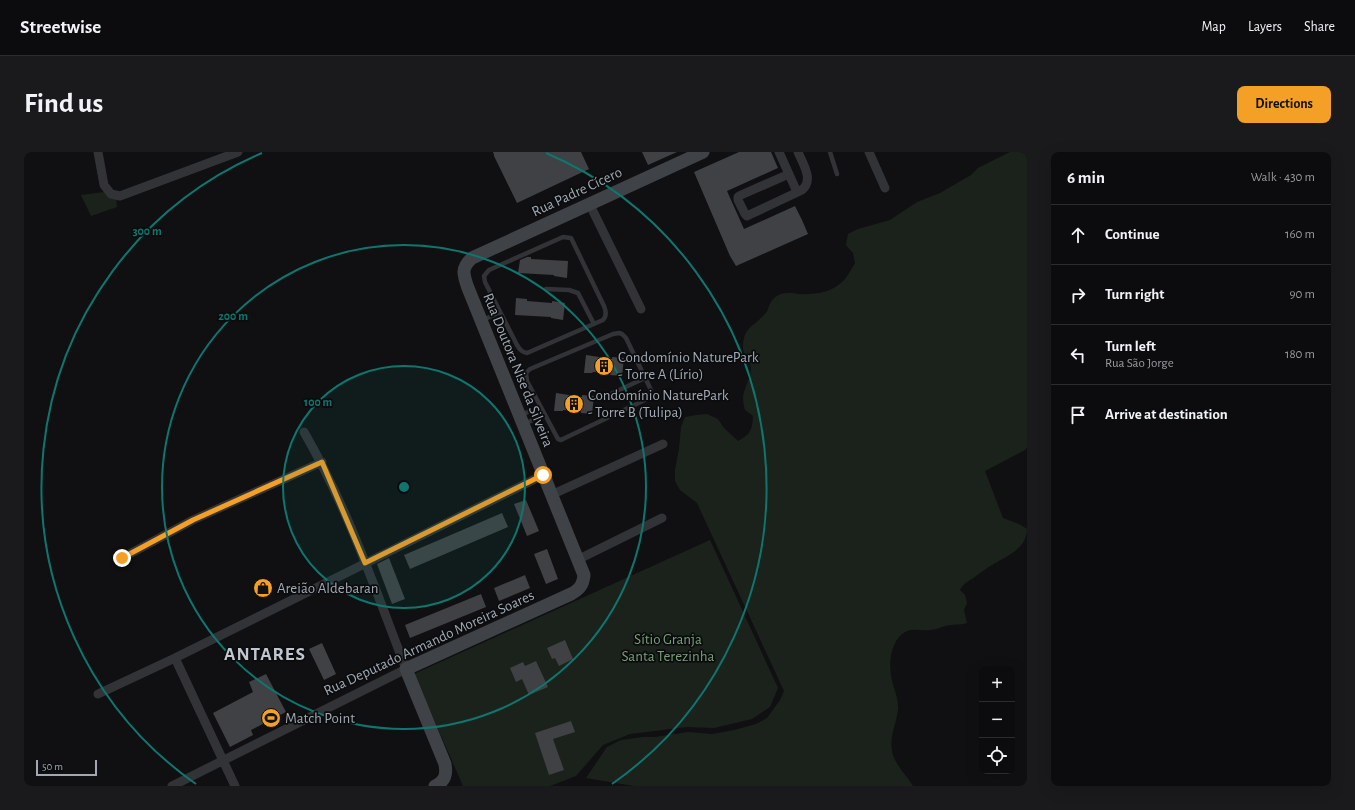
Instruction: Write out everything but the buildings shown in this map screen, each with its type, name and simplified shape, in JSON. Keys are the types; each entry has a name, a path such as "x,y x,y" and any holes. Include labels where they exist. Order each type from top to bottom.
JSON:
{"street":[{"path":"98,152 104,185 111,194 120,196 238,152"},
{"name":"Rua Padre Cícero","path":"465,264 472,258 703,152"},
{"path":"778,152 797,192"},
{"path":"788,174 738,197 744,214 749,215 797,192 808,184 807,172 798,152"},
{"path":"869,152 885,188"},
{"path":"589,204 641,309"},
{"name":"Rua Doutora Nise da Silveira","path":"465,264 463,271 464,279 584,575 583,582 579,590 571,594"},
{"path":"304,432 322,462 365,563 445,764 446,775 443,781 435,786"},
{"path":"551,495 663,444"},
{"path":"122,558 193,520 322,462"},
{"path":"98,694 175,658 543,475"},
{"path":"577,560 662,518"},
{"name":"Rua Deputado Armando Moreira Soares","path":"172,786 406,669 571,594"},
{"path":"175,658 235,786"}],"lane":[{"path":"830,152 837,174"},
{"path":"563,236 571,238 606,311 605,317 594,324 527,353 520,350 485,282 484,276 486,273 558,238 563,236"},
{"path":"546,289 569,290 578,293 594,324"},
{"path":"481,321 500,312"},
{"path":"613,334 622,334 626,338 645,378 650,390 650,396 647,399 562,440 558,439 540,407 527,381 526,373 530,369 613,334"},
{"path":"602,398 645,378"},
{"path":"521,420 540,407"},
{"path":"521,420 544,414"}],"green space":[{"path":"1010,152 1027,152 1027,447 1025,450 985,471 1003,518 1027,529 1026,536 1024,542 1015,551 988,567 965,583 962,587 960,590 965,595 967,603 964,610 967,623 949,625 932,630 910,630 901,635 894,646 890,667 897,698 898,710 891,743 893,755 897,764 913,786 634,786 586,778 607,747 621,740 688,732 712,734 756,724 767,718 780,700 784,691 697,503 680,490 675,481 675,470 681,427 685,417 707,414 718,419 724,428 738,441 746,436 750,431 753,416 745,410 743,402 743,394 751,371 750,362 743,349 745,335 747,331 766,313 774,298 785,293 804,294 828,291 838,285 845,279 855,263 853,253 846,245 848,234 858,229 890,220 917,202 940,193 971,175 978,168"},
{"path":"105,192 116,197 117,207 91,216 81,195"},
{"name":"Sítio Granja Santa Terezinha","path":"710,540 778,688 770,707 752,719 714,728 687,727 630,734 603,745 576,776 550,786 463,786 414,674"}],"place":[{"name":"Condomínio NaturePark - Torre A (Lírio)","path":"604,366"},
{"name":"Condomínio NaturePark - Torre B (Tulipa)","path":"574,404"},
{"name":"Areião Aldebaran","path":"263,588"},
{"name":"Match Point","path":"271,718"}],"district":[{"name":"ANTARES","path":"265,654"}],"route":[{"path":"122,558 193,520 322,462 365,563 543,475"}]}
